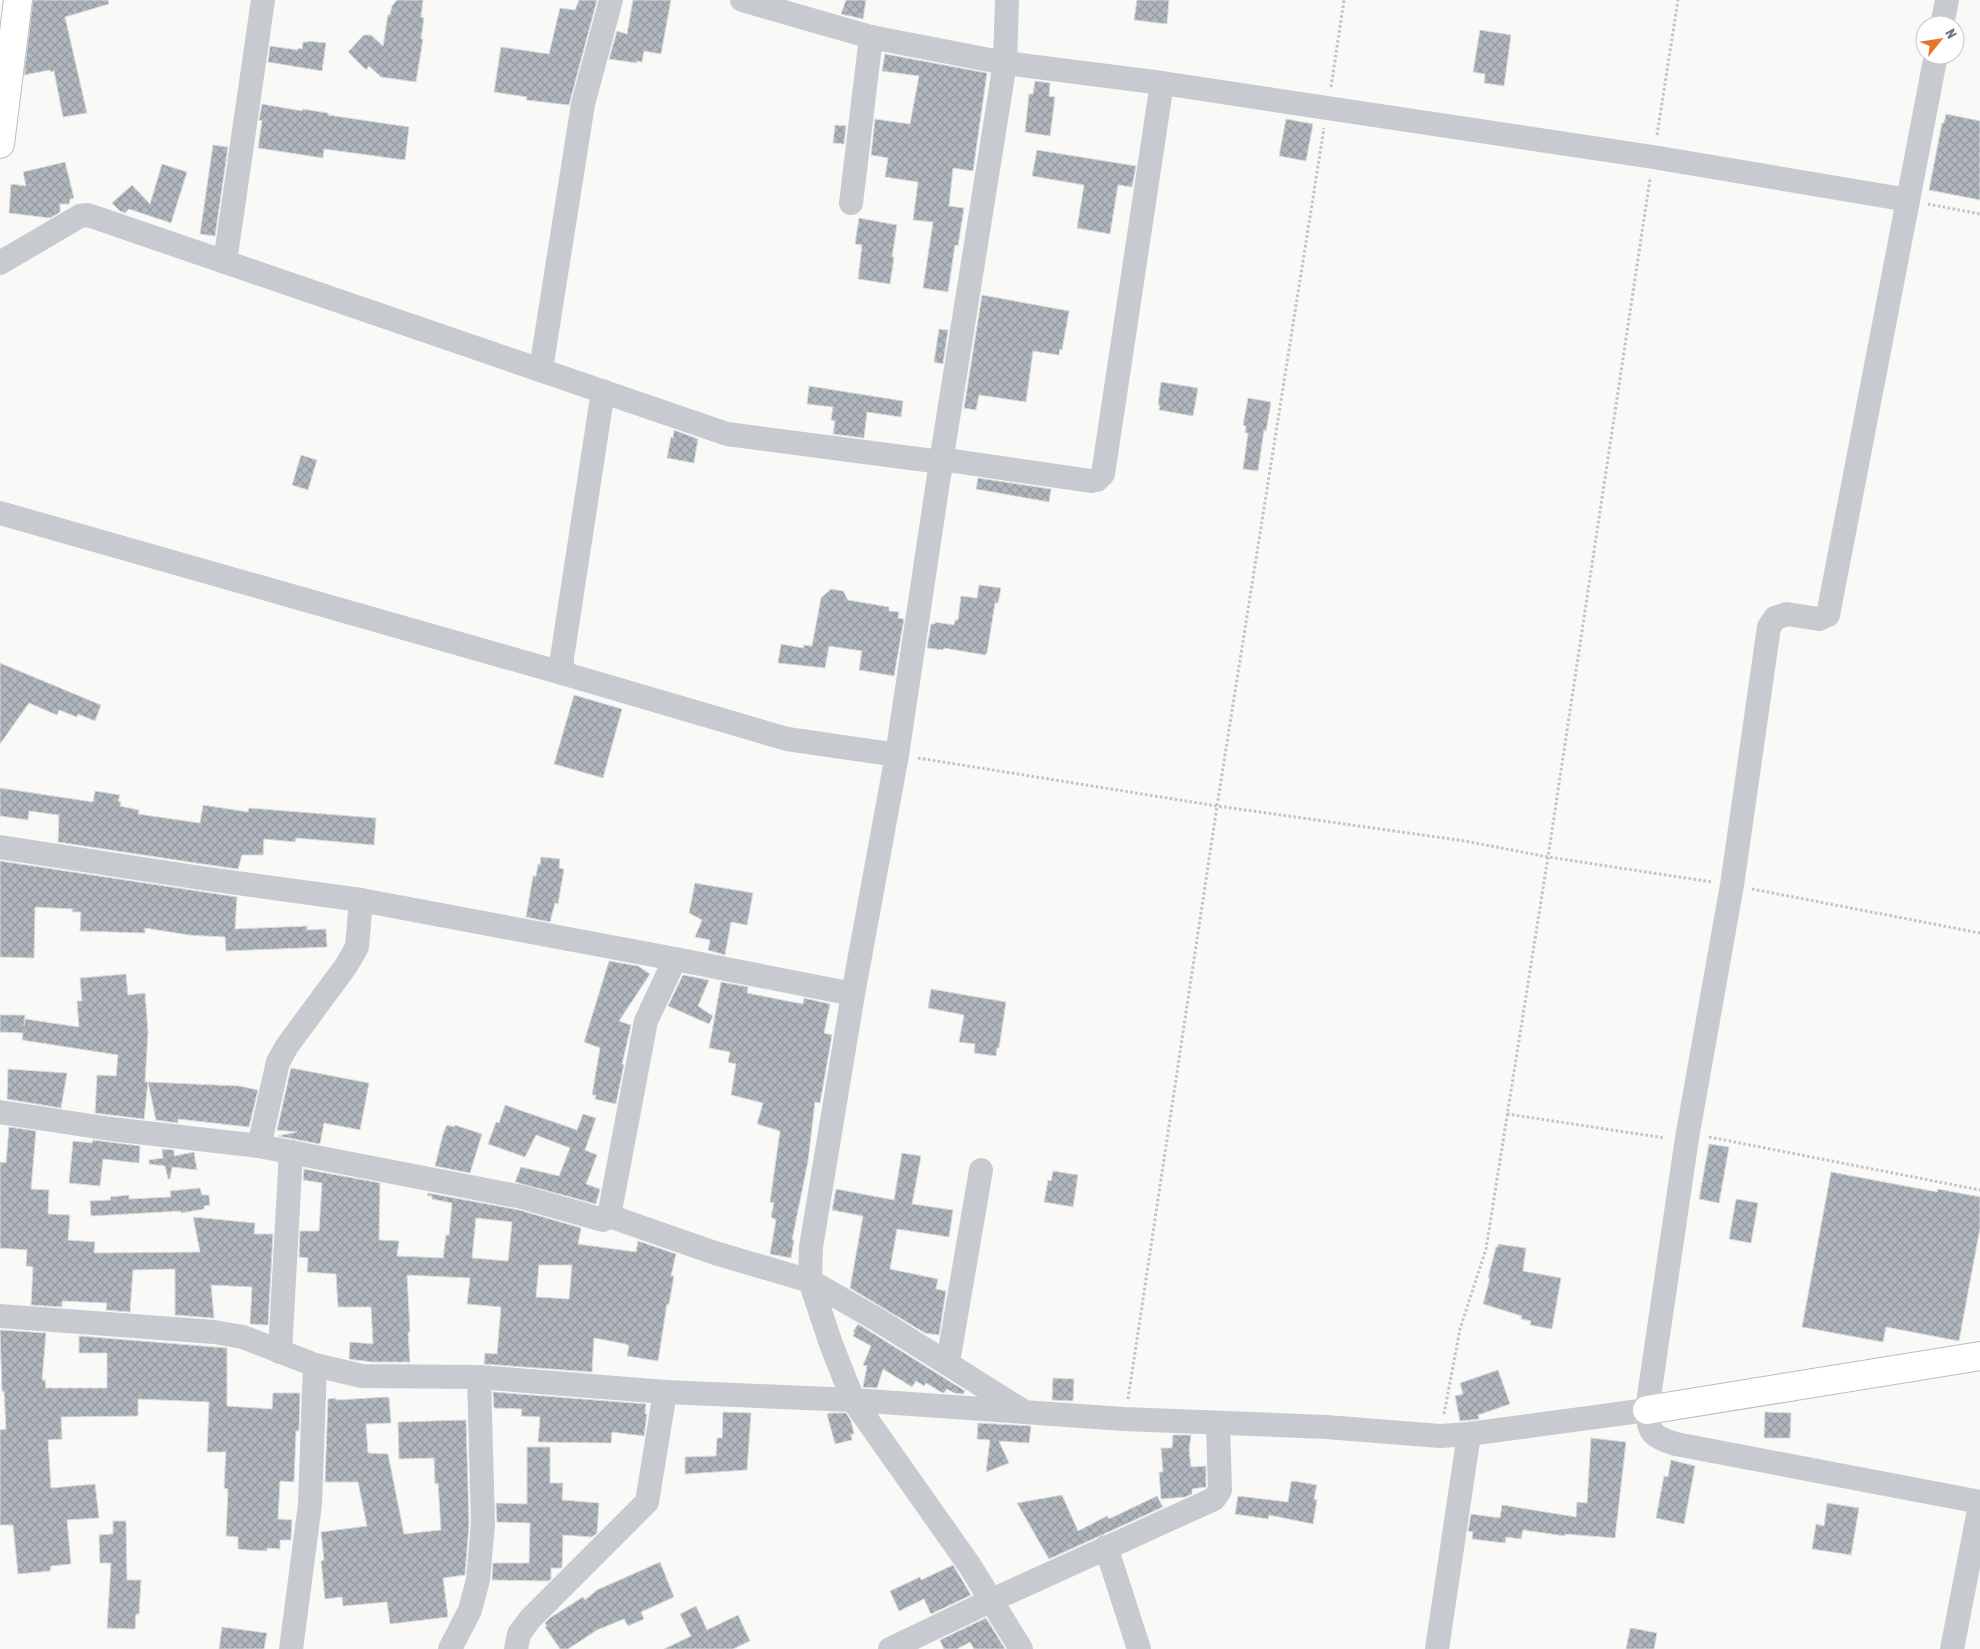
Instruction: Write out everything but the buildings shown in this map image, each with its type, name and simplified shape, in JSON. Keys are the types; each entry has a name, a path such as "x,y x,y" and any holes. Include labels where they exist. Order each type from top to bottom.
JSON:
{"street":[{"path":"0,144 18,0"},
{"path":"225,262 263,0"},
{"path":"541,369 583,104 611,0"},
{"path":"742,0 871,37 1006,63 1162,82 1328,109 1654,157 1908,200"},
{"path":"1007,0 1006,63 941,462 896,755 810,1247 810,1281 831,1344 853,1400 992,1600 1021,1649"},
{"path":"1944,15 1947,0"},
{"path":"851,203 871,37"},
{"path":"1934,65 1828,615 1819,619 1787,614 1775,618 1769,627 1732,884 1687,1138 1647,1410 1648,1425 1654,1435 1676,1444 1980,1503 1952,1649"},
{"path":"0,263 80,216 88,215 727,434 1091,481 1101,478 1162,82"},
{"path":"562,673 562,658 603,392"},
{"path":"0,513 787,739 896,755"},
{"path":"0,847 361,900 853,994"},
{"path":"259,1146 278,1062 287,1046 346,966 357,947 361,900"},
{"path":"0,1112 111,1129 259,1146 522,1197 603,1220 609,1216 646,1021 675,959"},
{"path":"280,1352 291,1152"},
{"path":"948,1362 981,1170"},
{"path":"609,1216 715,1253 810,1281 948,1362 1025,1412"},
{"path":"0,1316 214,1332 243,1337 315,1365 362,1376 480,1377 665,1392 853,1400 1124,1419 1326,1427 1440,1436 1468,1434 1647,1410 1980,1356"},
{"path":"291,1649 310,1504 315,1365"},
{"path":"450,1649 470,1610 478,1580 483,1524 480,1377"},
{"path":"516,1649 520,1634 530,1619 647,1502 665,1392"},
{"path":"890,1649 1106,1547 1214,1499 1220,1490 1218,1423"},
{"path":"1438,1649 1468,1434"},
{"path":"1106,1547 1139,1649"}],"path":[{"path":"1124,1419 1217,806 1344,0"},
{"path":"1440,1436 1460,1329 1486,1249 1548,857 1678,0"},
{"path":"1908,200 1980,214"},
{"path":"896,755 1217,806 1465,841 1548,857 1732,884 1980,933"},
{"path":"1507,1114 1665,1138 1708,1136 1980,1190"}]}
